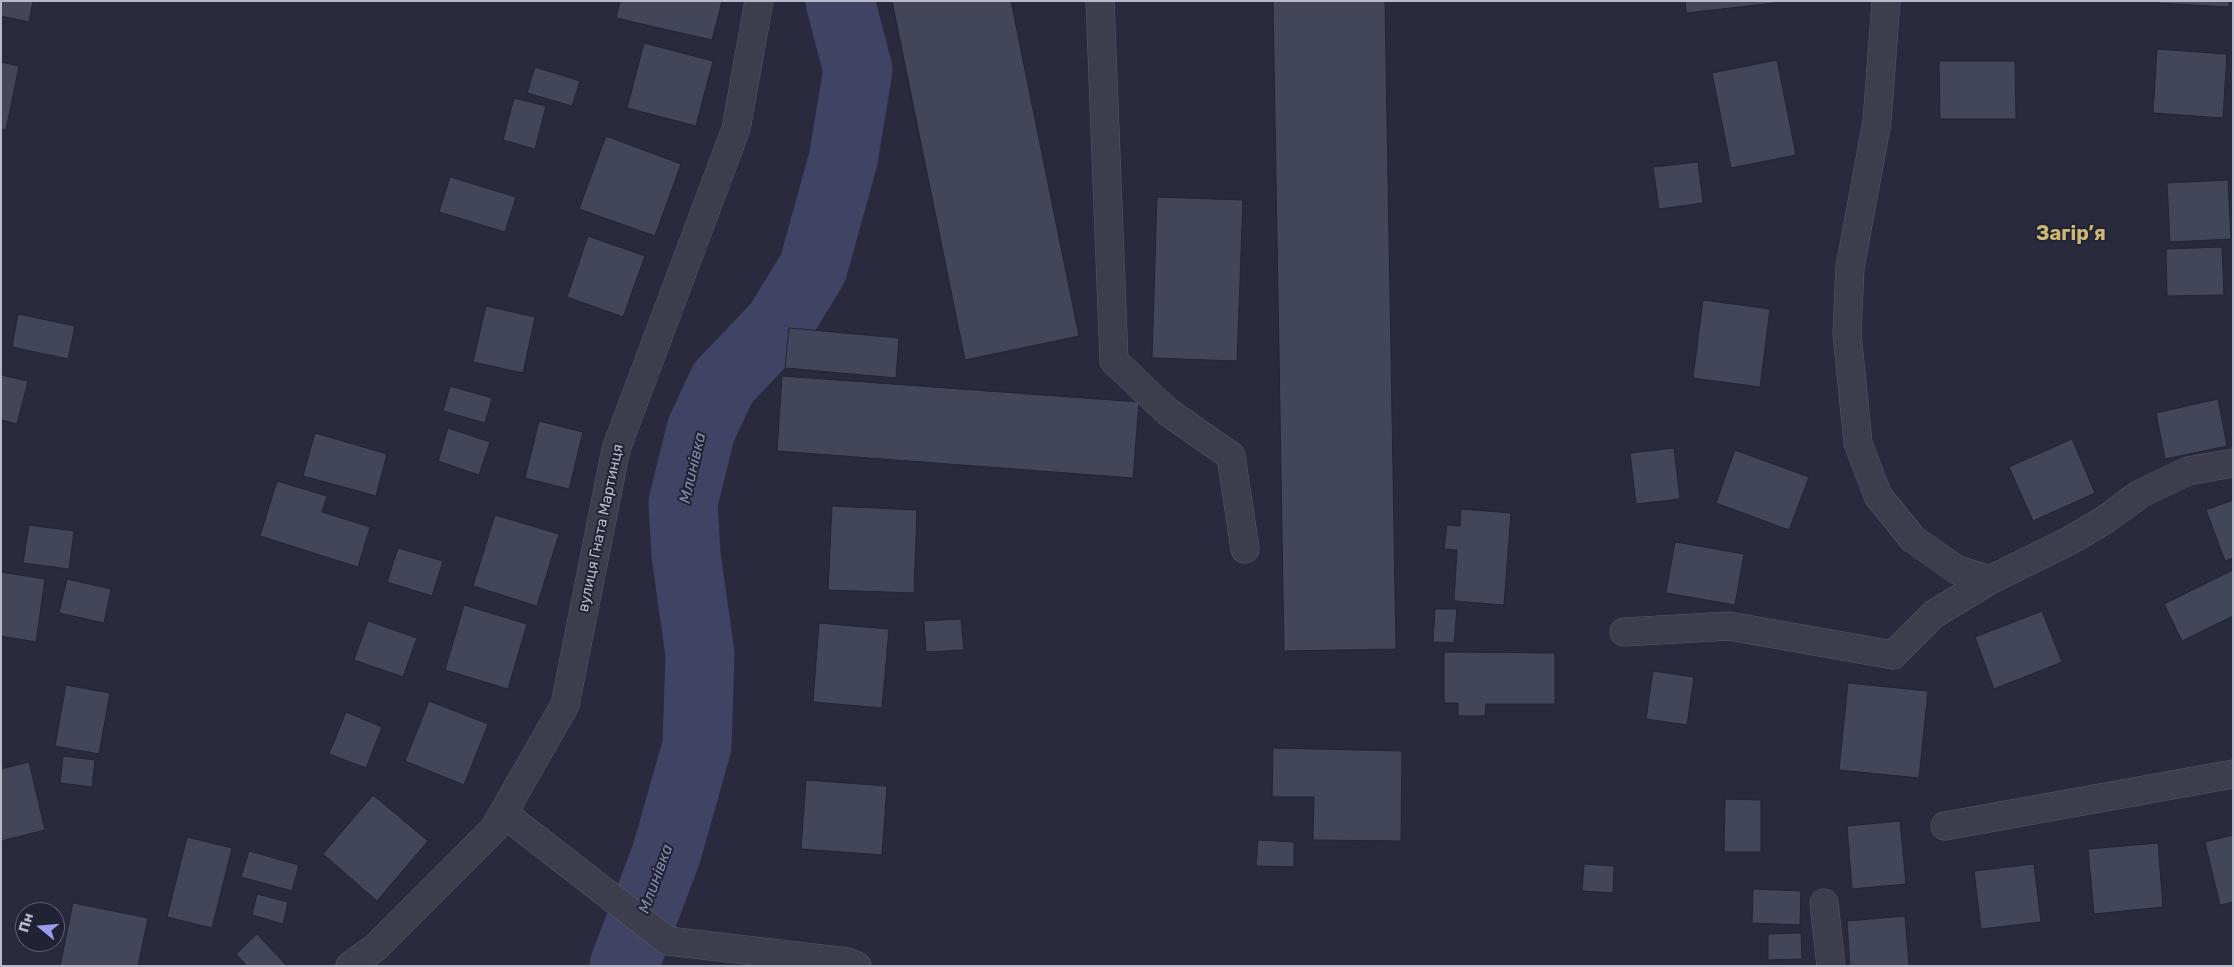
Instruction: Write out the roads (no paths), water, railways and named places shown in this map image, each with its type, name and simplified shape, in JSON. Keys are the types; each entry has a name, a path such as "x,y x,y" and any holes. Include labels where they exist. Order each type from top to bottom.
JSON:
{"street":[{"name":"вулиця Гната Мартинця","path":"350,966 376,947 494,829 565,705 616,448 736,129 759,1"},
{"path":"1100,1 1114,361 1168,412 1231,456 1245,549"},
{"path":"1886,1 1877,122 1850,267 1847,334 1858,444 1878,496 1913,539 1957,570 1990,580"},
{"path":"1624,632 1729,626 1893,656 1934,614 1990,580 2102,521 2140,494 2188,470 2233,463"},
{"path":"1945,826 2233,774"},
{"path":"503,813 668,941 848,962 858,966"},
{"path":"1824,903 1830,966"}],"waterway":[{"name":"Млинівка","path":"624,966 666,855 697,746 700,654 686,555 683,503 701,430 723,383 779,324 813,268 843,160 858,70 840,1"}],"district":[{"name":"Загір’я","path":"2071,234"}]}
